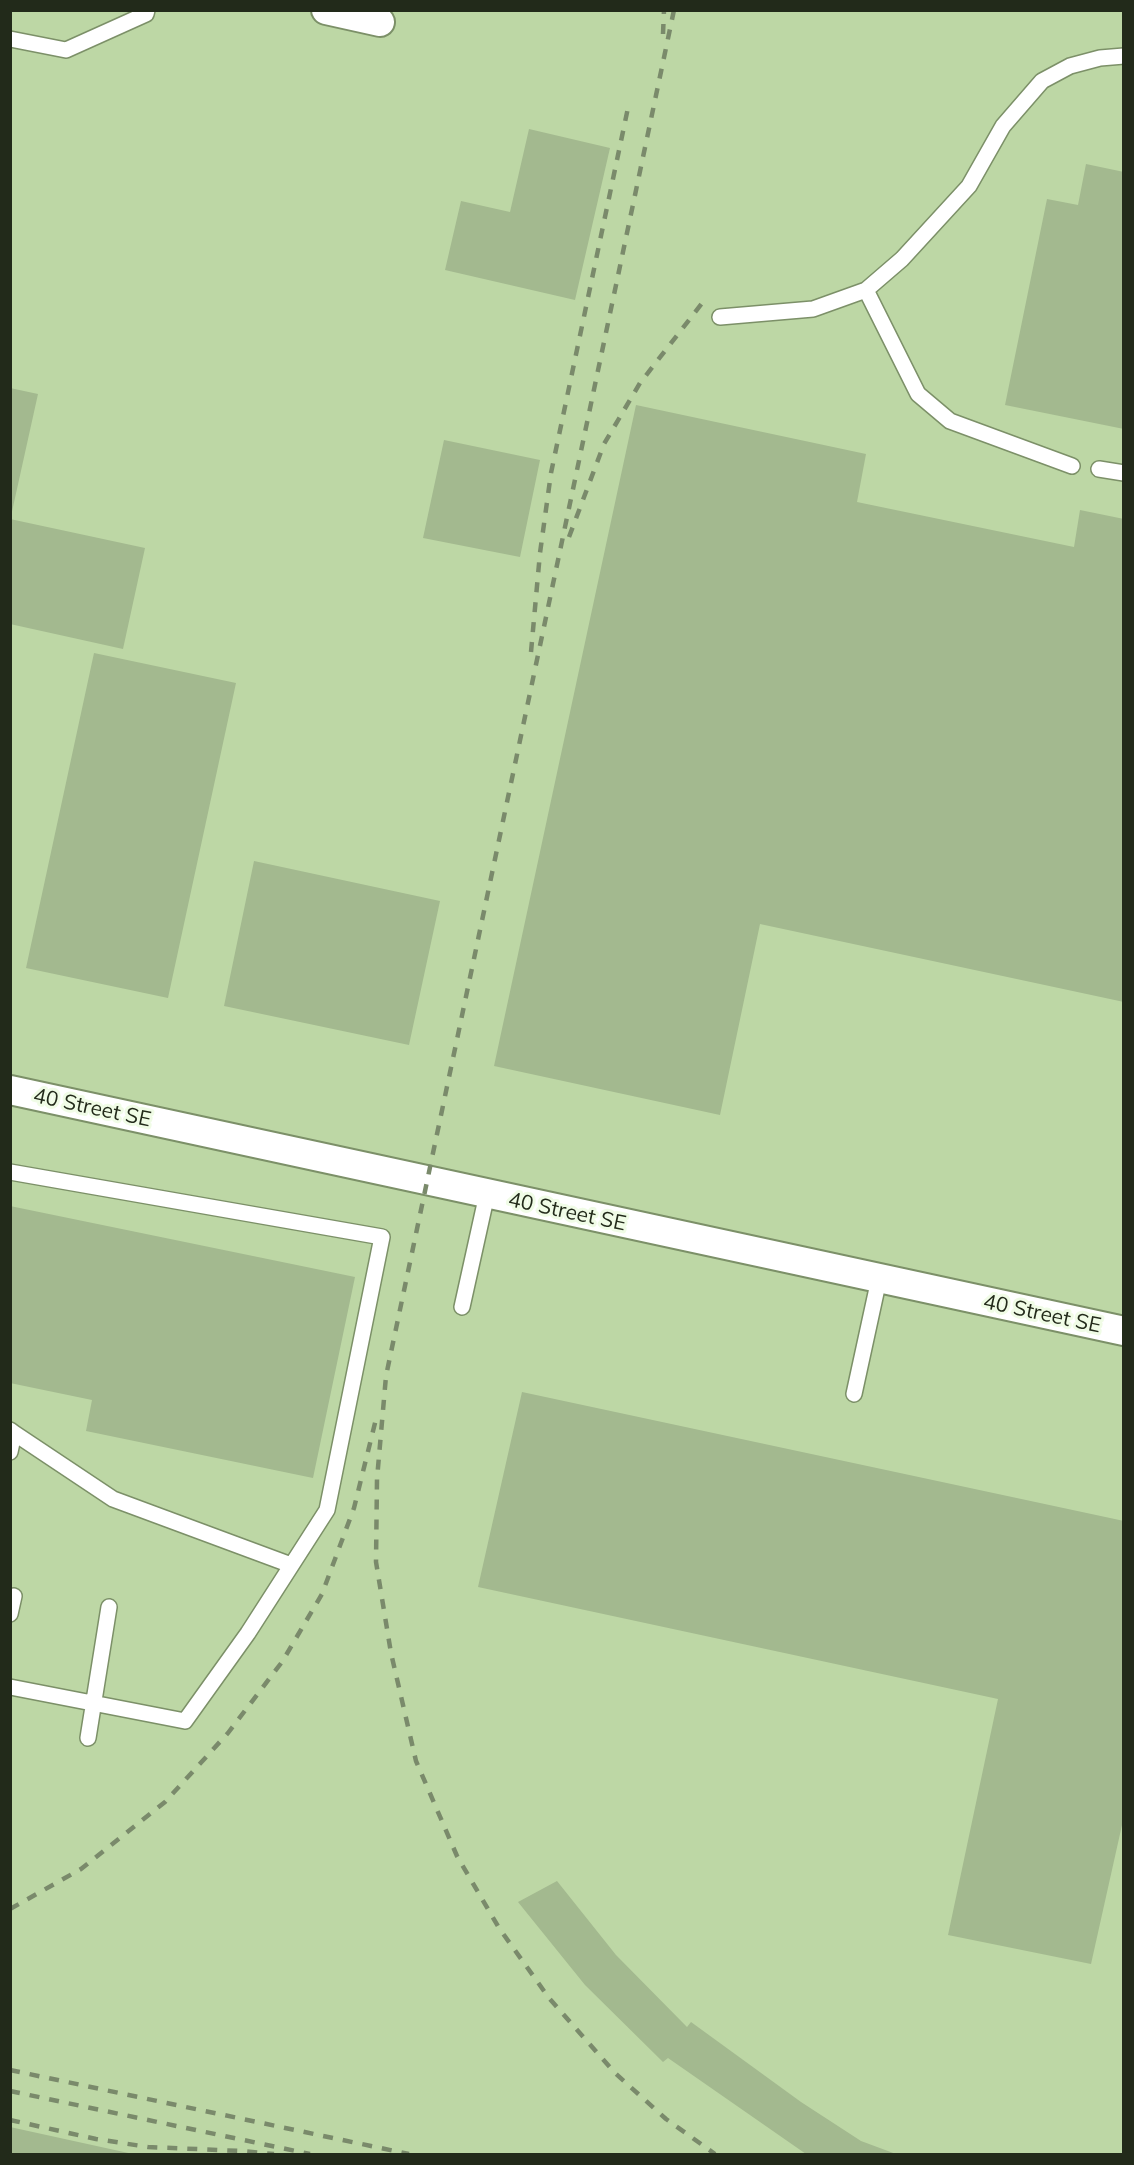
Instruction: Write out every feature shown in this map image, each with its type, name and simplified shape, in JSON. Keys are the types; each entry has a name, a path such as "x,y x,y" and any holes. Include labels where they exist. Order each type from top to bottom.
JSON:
{"street":[{"path":"326,10 380,22"},
{"name":"40 Street SE","path":"10,1090 1124,1331"}],"lane":[{"path":"10,39 66,50 146,14 147,10"},
{"path":"720,317 813,309 866,290 902,259 969,186 1003,126 1042,81 1070,66 1101,58 1124,56"},
{"path":"866,290 918,394 950,421 1072,466"},
{"path":"1099,469 1124,473"},
{"path":"10,1172 382,1237 327,1510 248,1633 185,1721 93,1705 10,1687"},
{"path":"462,1307 487,1194"},
{"path":"854,1394 879,1279"},
{"path":"10,1452 12,1431 113,1499 291,1565"},
{"path":"10,1614 14,1596"},
{"path":"88,1738 109,1607"}],"shaded area":[{"path":"11,11 1123,11 1123,2154 11,2154"}],"building":[{"path":"529,129 610,148 575,300 445,270 461,201 510,212"},
{"path":"1086,164 1124,172 1124,429 1005,405 1047,199 1078,205"},
{"path":"10,388 38,394 11,516 10,516"},
{"path":"636,405 866,454 857,502 1074,547 1080,510 1124,519 1124,1002 760,924 720,1115 494,1066"},
{"path":"444,440 540,460 520,557 423,538"},
{"path":"10,519 145,548 123,649 10,624"},
{"path":"94,653 236,683 168,998 26,968"},
{"path":"254,861 440,901 409,1045 224,1006"},
{"path":"10,1206 355,1277 313,1478 86,1431 92,1400 10,1383"},
{"path":"522,1392 1124,1521 1124,1816 1091,1964 948,1935 998,1699 478,1587"},
{"path":"557,1881 616,1955 687,2027 691,2022 801,2102 861,2141 896,2154 806,2154 668,2058 663,2062 585,1985 518,1902"},
{"path":"10,2127 133,2154 10,2154"}],"railway":[{"path":"663,34 664,10"},
{"path":"674,10 386,1376 377,1479 376,1562 391,1653 416,1761 457,1856 499,1928 549,1998 615,2073 666,2119 715,2154"},
{"path":"531,652 540,553 551,473 629,103"},
{"path":"569,537 604,444 640,383 703,302"},
{"path":"10,1909 81,1869 165,1802 228,1733 282,1662 322,1594 354,1508 376,1419"},
{"path":"10,2070 409,2154"},
{"path":"10,2091 310,2154"},
{"path":"10,2120 96,2139 148,2147 274,2154"}]}
